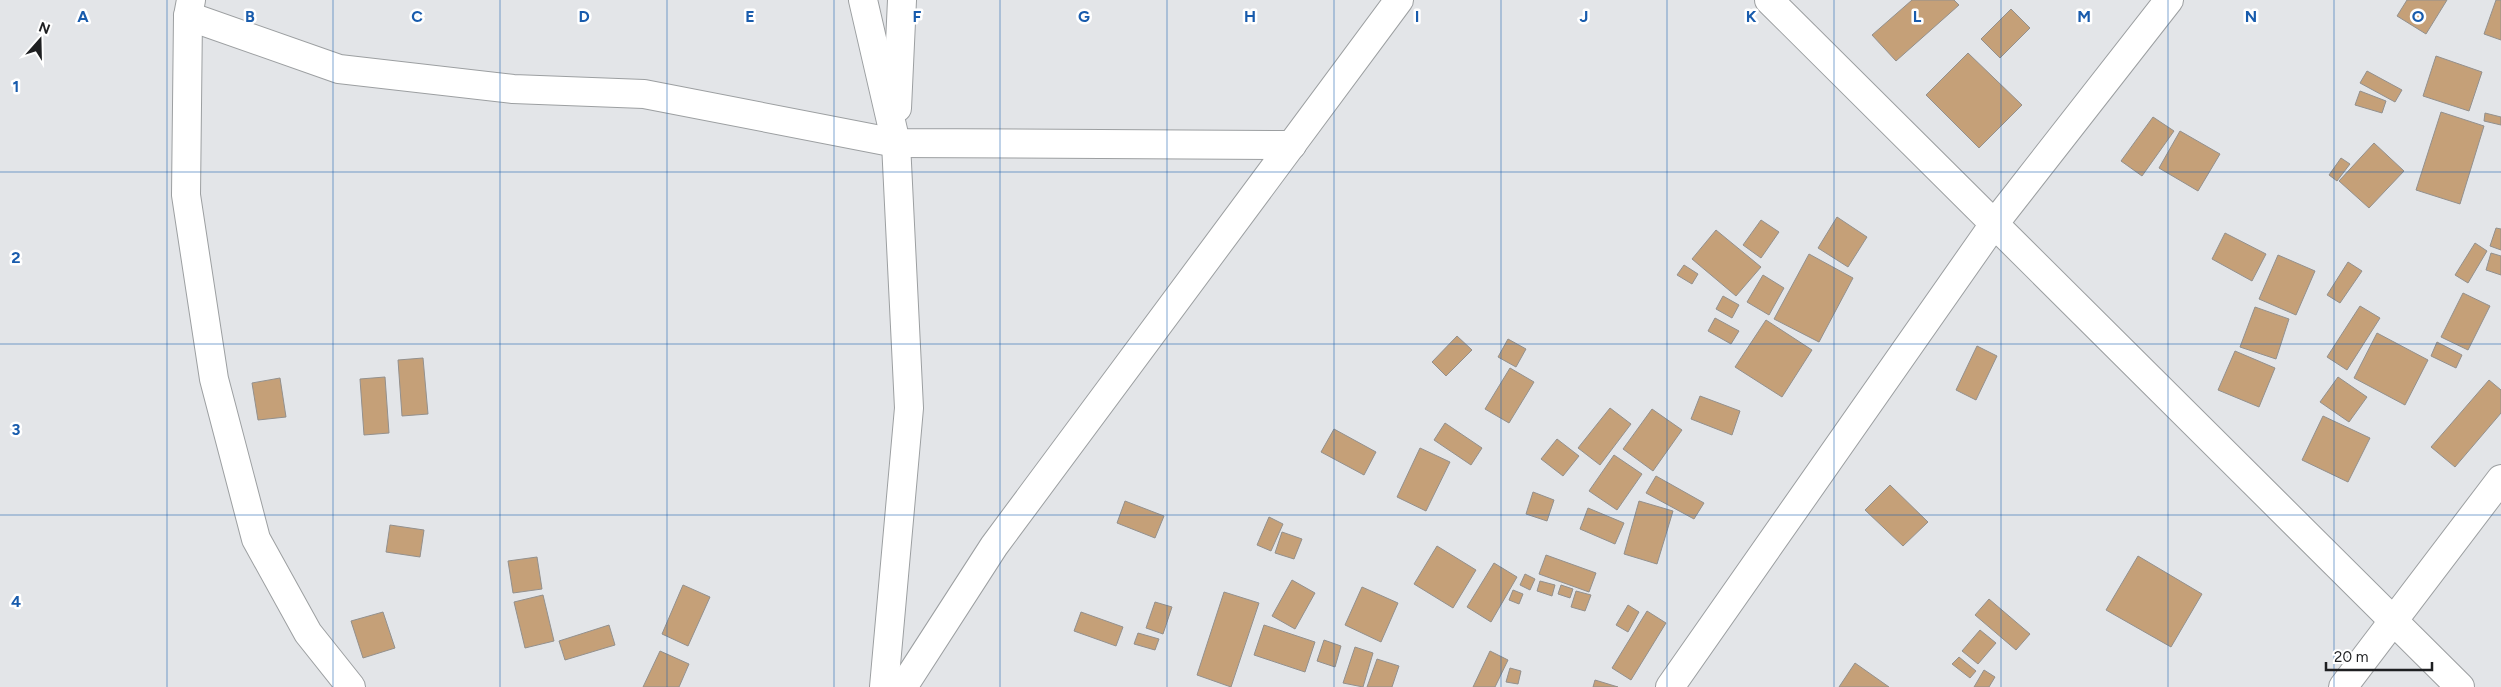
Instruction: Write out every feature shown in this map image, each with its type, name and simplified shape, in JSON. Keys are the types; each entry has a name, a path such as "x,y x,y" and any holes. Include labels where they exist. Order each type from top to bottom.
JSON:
{"street":[{"path":"863,0 896,144"},
{"path":"884,687 909,408 896,144 902,0"},
{"path":"902,687 994,546 1399,0"},
{"path":"1769,0 2460,687"},
{"path":"1670,687 1994,224 2169,0"},
{"path":"351,687 308,634 256,539 214,379 186,195 190,8 339,68 513,89 644,94 896,144 1292,145"},
{"path":"2343,687 2501,479"}],"building":[{"path":"1912,0 1954,0 1959,5 1896,61 1872,35"},
{"path":"2407,0 2447,0 2426,34 2397,16"},
{"path":"2496,0 2501,0 2501,40 2484,34"},
{"path":"2011,9 2030,28 2000,58 1981,39"},
{"path":"1968,53 2022,105 1979,148 1926,95"},
{"path":"2436,56 2482,72 2469,111 2423,96"},
{"path":"2367,71 2402,90 2395,102 2360,83"},
{"path":"2360,91 2386,101 2382,113 2355,105"},
{"path":"2441,112 2484,126 2460,204 2416,190"},
{"path":"2485,113 2501,117 2501,125 2484,121"},
{"path":"2153,117 2174,131 2142,176 2121,161"},
{"path":"2180,131 2220,154 2198,191 2159,168"},
{"path":"2374,143 2404,171 2369,208 2339,181"},
{"path":"2341,158 2350,164 2337,181 2329,175"},
{"path":"1837,217 1867,237 1848,267 1818,248"},
{"path":"1761,220 1779,232 1761,258 1743,245"},
{"path":"2496,228 2501,229 2501,250 2490,246"},
{"path":"1716,230 1761,267 1736,296 1692,259"},
{"path":"2225,233 2266,254 2252,281 2212,259"},
{"path":"2475,243 2487,251 2468,283 2455,275"},
{"path":"2491,253 2501,256 2501,275 2486,270"},
{"path":"1809,254 1853,278 1819,342 1774,319"},
{"path":"2278,255 2315,271 2296,315 2259,299"},
{"path":"2348,262 2362,271 2340,303 2327,295"},
{"path":"1684,265 1698,274 1692,284 1677,275"},
{"path":"1763,275 1784,288 1769,315 1747,302"},
{"path":"2463,293 2490,306 2468,350 2441,337"},
{"path":"1723,296 1739,305 1732,318 1716,309"},
{"path":"2360,306 2380,318 2347,370 2327,357"},
{"path":"2255,307 2289,319 2276,359 2240,347"},
{"path":"1715,318 1739,331 1731,344 1708,331"},
{"path":"1766,320 1812,350 1782,397 1735,367"},
{"path":"2377,333 2428,360 2405,405 2354,378"},
{"path":"1457,336 1472,350 1446,376 1432,362"},
{"path":"1508,339 1526,349 1516,367 1498,357"},
{"path":"2437,342 2462,355 2456,368 2431,356"},
{"path":"1977,346 1997,356 1976,400 1956,390"},
{"path":"2235,351 2275,368 2259,407 2218,390"},
{"path":"423,358 428,414 402,416 398,360"},
{"path":"1510,368 1534,382 1509,423 1485,409"},
{"path":"385,377 389,433 364,435 360,379"},
{"path":"2338,377 2367,397 2349,422 2320,402"},
{"path":"280,378 286,417 258,420 252,383"},
{"path":"2489,380 2501,390 2501,413 2455,467 2431,447"},
{"path":"1700,396 1740,411 1732,435 1691,419"},
{"path":"1610,408 1631,424 1600,465 1578,448"},
{"path":"1652,409 1682,430 1653,471 1623,449"},
{"path":"2323,416 2370,438 2348,482 2302,460"},
{"path":"1445,423 1482,448 1471,465 1434,440"},
{"path":"1334,429 1376,452 1364,475 1321,452"},
{"path":"1557,439 1579,456 1563,476 1541,459"},
{"path":"1420,448 1450,462 1426,511 1397,497"},
{"path":"1614,455 1642,474 1617,510 1589,491"},
{"path":"1656,476 1704,503 1694,519 1646,493"},
{"path":"1890,485 1928,522 1903,546 1865,510"},
{"path":"1533,492 1554,500 1547,521 1526,514"},
{"path":"1125,501 1164,516 1155,538 1117,523"},
{"path":"1639,501 1673,511 1657,564 1624,554"},
{"path":"1588,508 1624,523 1615,544 1580,529"},
{"path":"1269,517 1283,524 1271,551 1257,545"},
{"path":"390,525 424,530 420,557 386,552"},
{"path":"1282,532 1302,539 1294,559 1275,553"},
{"path":"1437,546 1476,570 1453,608 1414,584"},
{"path":"1546,555 1596,573 1589,592 1539,574"},
{"path":"2138,556 2202,594 2171,647 2106,610"},
{"path":"537,557 542,589 513,593 508,561"},
{"path":"1494,563 1517,577 1491,622 1467,607"},
{"path":"1525,574 1535,579 1530,590 1520,585"},
{"path":"1292,580 1315,593 1295,629 1272,616"},
{"path":"1540,581 1555,585 1552,596 1537,591"},
{"path":"683,585 710,597 688,646 662,634"},
{"path":"1561,585 1573,589 1570,598 1558,594"},
{"path":"1362,587 1398,603 1381,642 1345,625"},
{"path":"1513,590 1523,594 1519,604 1509,600"},
{"path":"1576,591 1591,595 1585,611 1571,607"},
{"path":"1224,592 1259,603 1231,687 1197,675"},
{"path":"543,595 554,641 525,648 514,602"},
{"path":"1989,599 2030,634 2016,650 1975,615"},
{"path":"1155,602 1172,607 1163,634 1146,628"},
{"path":"1628,605 1639,612 1628,632 1616,625"},
{"path":"1647,611 1666,623 1631,680 1612,668"},
{"path":"383,612 395,648 363,658 351,621"},
{"path":"1081,612 1123,627 1116,646 1074,631"},
{"path":"609,625 615,645 565,660 559,641"},
{"path":"1264,625 1315,642 1305,672 1254,655"},
{"path":"1980,630 1996,643 1978,664 1962,651"},
{"path":"1138,633 1159,639 1155,650 1134,644"},
{"path":"1324,640 1341,646 1335,667 1317,661"},
{"path":"1355,647 1373,653 1363,687 1343,683"},
{"path":"660,651 689,664 679,687 643,687"},
{"path":"1490,651 1508,660 1495,687 1473,687"},
{"path":"1959,657 1976,671 1970,678 1952,664"},
{"path":"1377,659 1399,666 1392,687 1367,687"},
{"path":"1855,663 1889,687 1839,687"},
{"path":"1510,668 1521,671 1518,684 1506,682"},
{"path":"1984,670 1995,677 1989,687 1974,687"},
{"path":"1595,680 1618,687 1593,687"}]}
